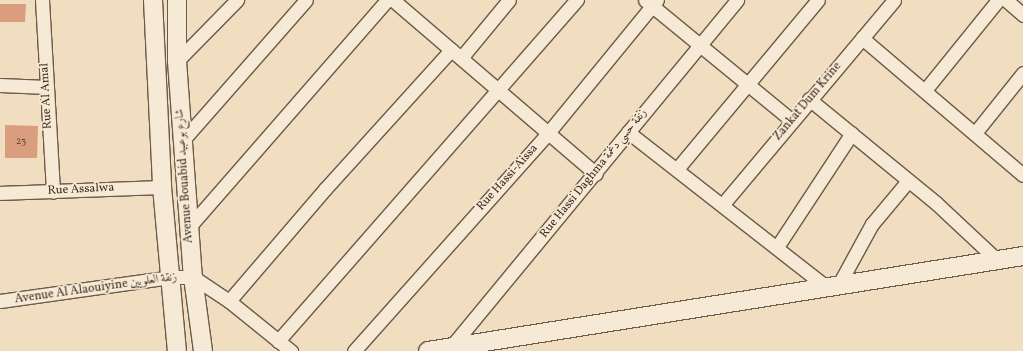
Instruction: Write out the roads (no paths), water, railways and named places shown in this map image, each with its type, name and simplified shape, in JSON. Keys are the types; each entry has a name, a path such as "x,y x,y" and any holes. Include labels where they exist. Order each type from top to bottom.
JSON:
{"street":[{"name":"Rue Al Amal","path":"42,0 53,192"},
{"name":"Avenue Bouabid شارع بوعبيد","path":"153,0 162,187 177,351"},
{"name":"Avenue Bouabid شارع بوعبيد","path":"177,0 176,61 193,277 203,351"},
{"path":"176,61 237,0"},
{"path":"183,140 306,0"},
{"path":"189,227 387,0"},
{"path":"394,0 596,174"},
{"path":"229,301 325,189 508,0"},
{"path":"278,341 577,0"},
{"name":"Rue Hassi Daghma زنقة حسي دغمة","path":"451,347 596,174 699,44 737,0"},
{"path":"677,169 818,0"},
{"name":"Zankat Dum Krine","path":"723,204 791,120 894,0"},
{"path":"926,90 998,0"},
{"path":"1006,0 1023,15"},
{"path":"652,2 699,44 791,120"},
{"name":"Rue Hassi-Aissa","path":"354,351 548,132 652,2"},
{"path":"862,38 926,90 1023,175"},
{"path":"975,133 1023,73"},
{"path":"0,85 47,87"},
{"path":"809,99 852,133 998,261"},
{"path":"628,132 777,247 833,287"},
{"path":"777,247 852,133"},
{"path":"833,287 872,224 908,181"},
{"name":"Rue Assalwa","path":"0,194 162,187"},
{"path":"428,351 1023,256"},
{"name":"Avenue Al Alaouiyine زنقة العلويين","path":"0,302 47,297 170,277 193,277"},
{"path":"193,277 229,301 291,351"}]}
